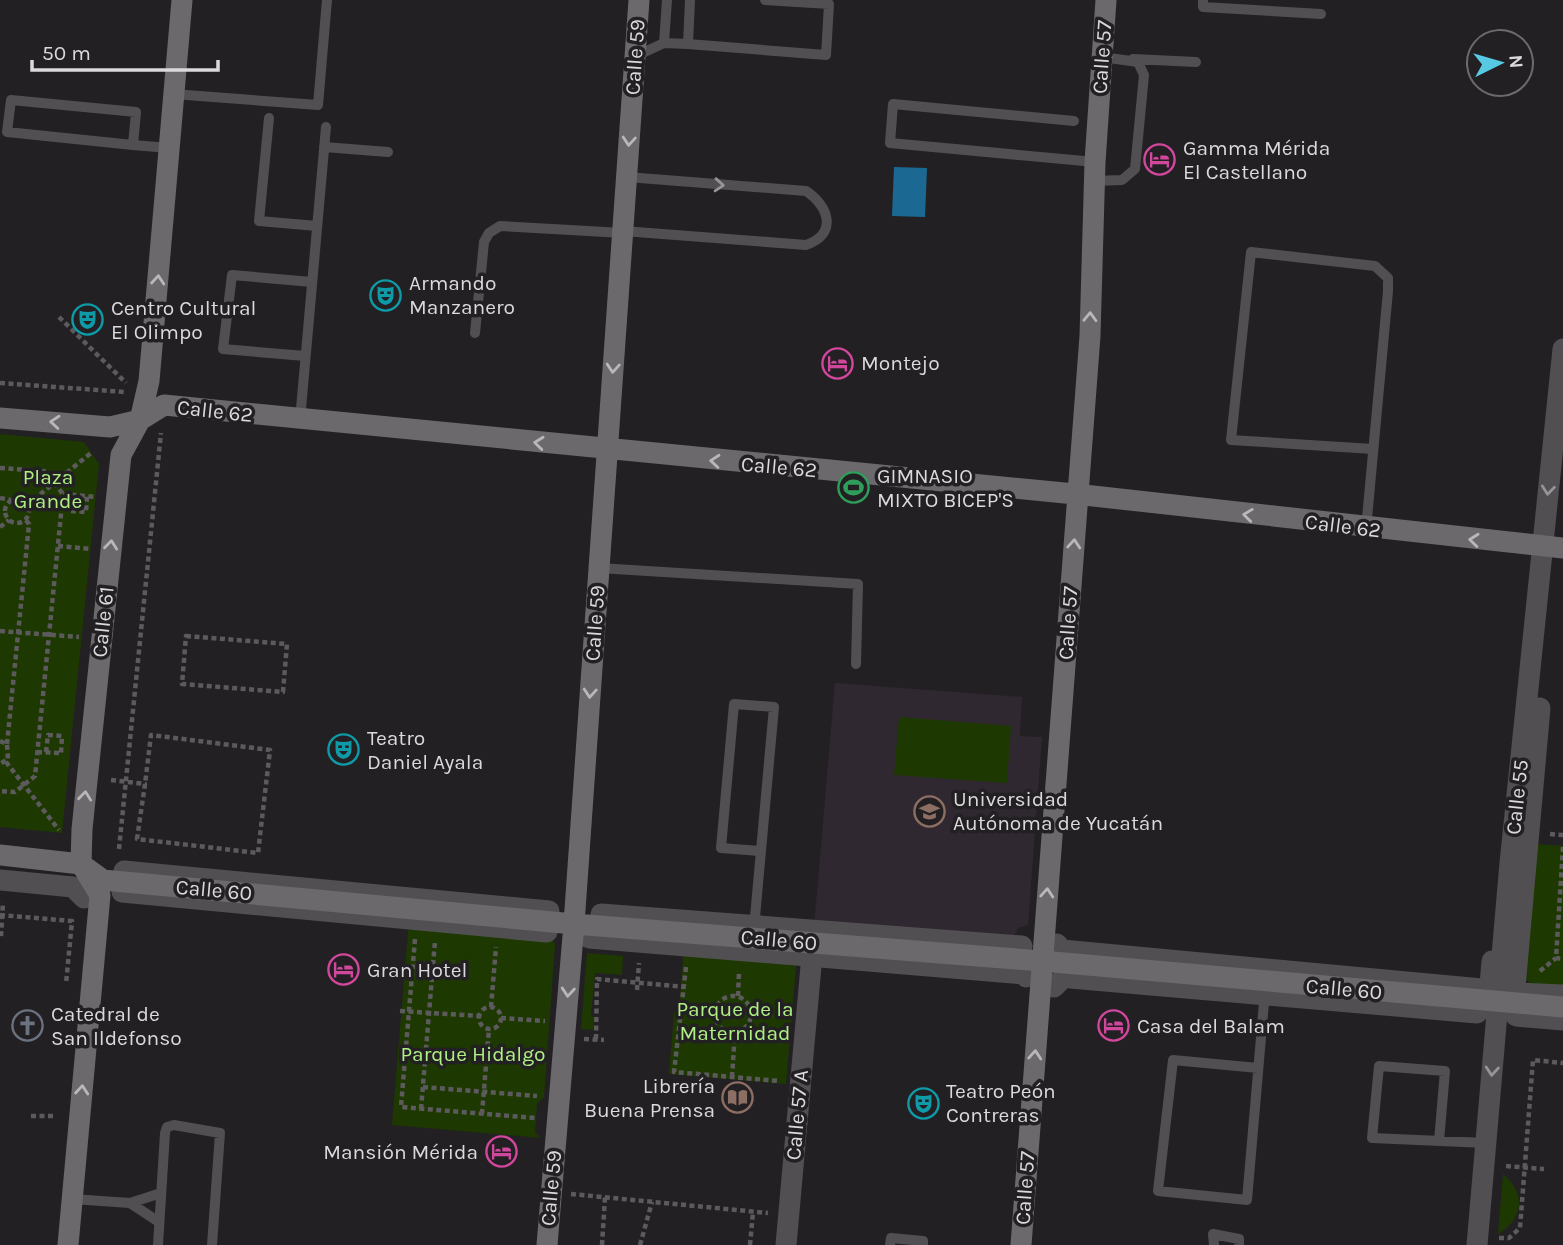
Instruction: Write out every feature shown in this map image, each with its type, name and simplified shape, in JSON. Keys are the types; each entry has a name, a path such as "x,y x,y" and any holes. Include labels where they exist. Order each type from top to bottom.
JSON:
{"main road":[{"name":"Calle 61","path":"81,864 121,455 140,420 149,381 181,0"},
{"name":"Calle 59","path":"547,1245 581,931 599,568 639,0"},
{"name":"Calle 57","path":"1021,1245 1075,494 1090,336 1095,172 1106,0"},
{"name":"Calle 62","path":"0,418 110,427 140,420 164,405 607,451 1075,494 1366,529 1552,547"},
{"name":"Calle 60","path":"0,855 81,864 103,880 581,931 754,932 812,949 1042,961 1265,988 1563,1007"},
{"path":"68,1245 100,895 81,864"}],"street":[{"name":"Calle 55","path":"1485,1241 1486,1143 1499,1003 1552,547 1563,349"},
{"path":"1552,575 1515,987 1521,993 1563,995"},
{"path":"1057,944 1062,950 1476,988 1490,985 1530,576"},
{"path":"122,861 549,911"},
{"path":"3,880 74,887 84,898"},
{"path":"122,892 547,932"},
{"path":"601,914 754,932 1022,946"},
{"path":"581,931 688,946 812,949 1024,974 1026,977"},
{"name":"Calle 57 A","path":"786,1245 812,949"},
{"path":"1054,987 1064,977 1265,988 1477,1013"},
{"path":"1516,1016 1563,1020"}],"lane":[{"path":"173,94 318,105 327,0"},
{"path":"664,43 667,0"},
{"path":"688,44 690,0"},
{"path":"635,56 664,43 826,55 829,4 765,0"},
{"path":"1203,0 1203,7 1321,14"},
{"path":"1102,57 1196,62"},
{"path":"1074,121 893,104 890,143 1095,172 1122,180 1130,175 1138,161 1144,75 1138,62 1130,59"},
{"path":"133,145 136,113 11,100 7,132 133,145 169,148"},
{"path":"269,118 259,221 317,226"},
{"path":"300,420 326,127"},
{"path":"324,147 388,152"},
{"path":"475,333 484,242 500,226 806,245 818,241 826,230 826,214 820,200 806,191 626,177"},
{"path":"1366,529 1388,278 1375,266 1251,252 1231,440 1373,449"},
{"path":"305,356 223,349 232,275 312,282"},
{"path":"599,568 858,584 856,664"},
{"path":"754,932 774,707 734,704 722,849 760,850"},
{"path":"1258,1068 1173,1060 1158,1191 1247,1200 1265,988"},
{"path":"1439,1142 1445,1072 1379,1066 1372,1138 1439,1142 1486,1143"},
{"path":"158,1245 167,1127 174,1125 220,1133 212,1245"},
{"path":"72,1199 130,1203 162,1193"},
{"path":"130,1203 159,1222"},
{"path":"1214,1245 1213,1234 1239,1239 1239,1245"},
{"path":"890,1245 891,1238 923,1241 923,1245"}],"path":[{"path":"59,317 131,388"},
{"path":"0,383 137,393"},
{"path":"122,861 126,782 161,429"},
{"path":"62,833 3,763 10,755 7,744 29,524 25,519 27,505 91,453"},
{"path":"0,468 44,471 63,494 96,497"},
{"path":"0,791 15,793 34,776 63,494"},
{"path":"71,495 70,511 86,512 87,496"},
{"path":"0,498 18,499 27,505"},
{"path":"9,520 5,509 11,500"},
{"path":"9,520 19,523 25,519"},
{"path":"0,527 9,520"},
{"path":"58,546 91,549"},
{"path":"0,631 82,637"},
{"path":"186,636 287,644 283,692 181,684 184,658 186,636"},
{"path":"46,752 48,735 62,736 61,753"},
{"path":"151,735 270,750 258,853 137,839 145,784 151,735"},
{"path":"0,741 7,744"},
{"path":"37,752 70,753"},
{"path":"111,780 145,784"},
{"path":"1556,958 1563,848"},
{"path":"1,936 3,880"},
{"path":"1,915 72,921 66,984"},
{"path":"416,921 401,1107 537,1118"},
{"path":"491,1007 498,929"},
{"path":"421,1108 436,933"},
{"path":"688,946 682,1018 678,1017 673,1071 710,1077 800,1083"},
{"path":"1538,972 1556,958 1563,959"},
{"path":"596,1040 597,979 685,986"},
{"path":"732,996 743,998 751,1013 748,1025 736,1032 721,1027 715,1010 721,1000 732,996"},
{"path":"479,1016 485,1008 491,1007 497,1009 501,1018"},
{"path":"542,1033 546,1021 544,1007"},
{"path":"683,1008 715,1010"},
{"path":"400,1011 479,1016"},
{"path":"751,1013 806,1016"},
{"path":"479,1016 482,1026 489,1029 496,1027 501,1018"},
{"path":"501,1018 546,1021"},
{"path":"482,1114 489,1029"},
{"path":"732,1077 736,1032"},
{"path":"576,1038 604,1040"},
{"path":"1485,1241 1509,1238 1520,1228 1533,1060 1563,1063"},
{"path":"423,1087 537,1096 538,1084"},
{"path":"31,1115 54,1116"},
{"path":"1499,1166 1545,1169"},
{"path":"563,1194 789,1215"},
{"path":"602,1245 605,1198"},
{"path":"640,1245 652,1202"},
{"path":"750,1245 753,1212"}],"shaded area":[{"name":"Universidad Autónoma de Yucatán","path":"835,683 1022,697 1020,736 1042,737 1028,925 1018,928 1011,942 814,927"}],"green space":[{"name":"Plaza Grande","path":"0,434 84,442 99,464 62,833 0,827"},
{"path":"899,717 1011,726 1007,783 894,775"},
{"path":"1536,844 1563,846 1563,988 1533,987 1524,977"},
{"name":"Parque Hidalgo","path":"409,920 547,932 555,944 544,1097 537,1104 535,1133 541,1138 392,1125"},
{"name":"Parque de la Maternidad","path":"684,946 797,955 786,1084 669,1074 674,1012 679,1012"},
{"path":"587,953 623,956 622,975 595,973 591,1016 594,1017 593,1030 581,1029"},
{"path":"1503,1174 1516,1189 1519,1206 1513,1221 1498,1234"}],"water":[{"path":"894,167 927,168 925,217 892,216"}],"place":[{"name":"Gamma Mérida El Castellano","path":"1160,160"},
{"name":"Armando Manzanero","path":"386,295"},
{"name":"Centro Cultural El Olimpo","path":"88,320"},
{"name":"Montejo","path":"838,363"},
{"name":"GIMNASIO MIXTO BICEP'S","path":"854,488"},
{"name":"Teatro Daniel Ayala","path":"344,750"},
{"name":"Universidad Autónoma de Yucatán","path":"930,811"},
{"name":"Gran Hotel","path":"344,970"},
{"name":"Catedral de San Ildefonso","path":"28,1026"},
{"name":"Casa del Balam","path":"1114,1026"},
{"name":"Librería Buena Prensa","path":"738,1098"},
{"name":"Teatro Peón Contreras","path":"923,1103"},
{"name":"Mansión Mérida","path":"501,1152"}]}
